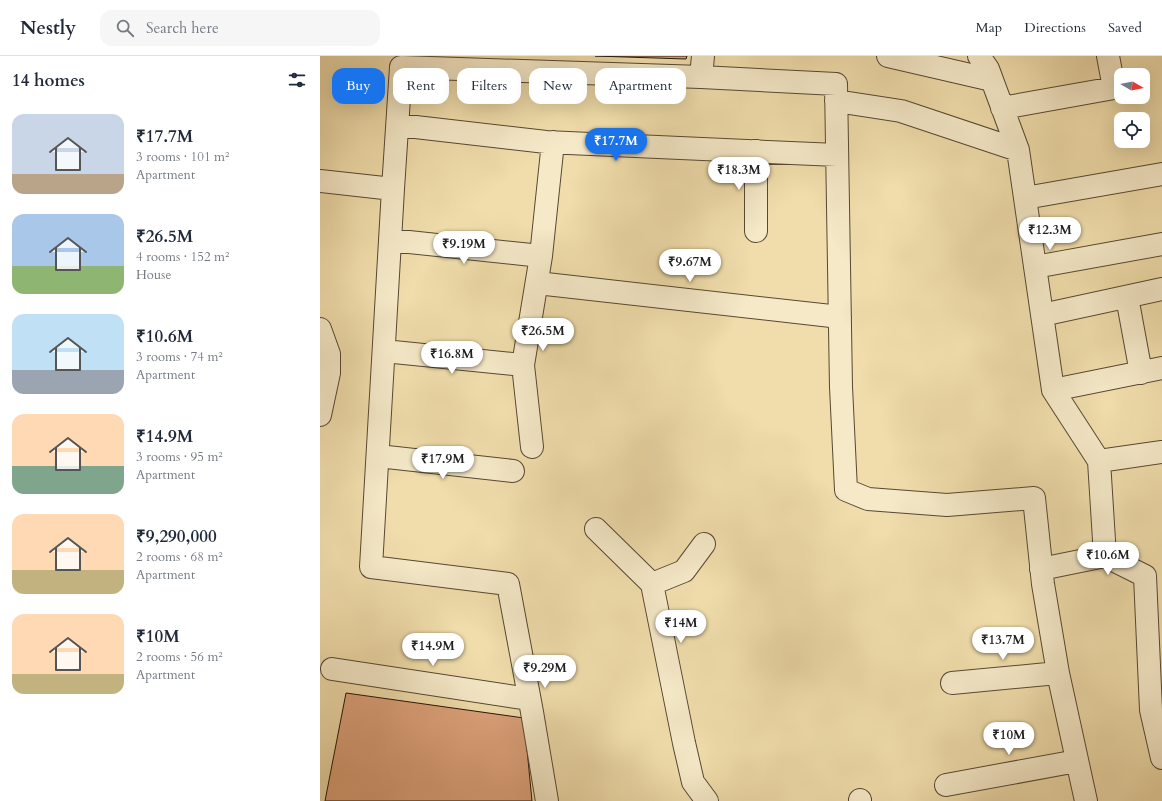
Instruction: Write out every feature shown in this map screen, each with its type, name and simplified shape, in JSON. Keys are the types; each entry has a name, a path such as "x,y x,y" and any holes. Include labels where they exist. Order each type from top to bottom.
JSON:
{"street":[{"path":"888,56 913,59 992,80"},
{"path":"979,56 988,69 1018,150 1053,390 1100,461 1106,556"},
{"path":"1002,108 1114,88 1108,56"},
{"path":"547,801 530,699 508,584 371,567 393,189 402,67 702,66 836,84 841,387 846,490 868,499 947,505 1034,498 1041,568 1058,673 1086,801"},
{"path":"836,101 901,111 1018,150"},
{"path":"398,125 553,142 837,155"},
{"path":"532,447 524,365 541,256 553,142"},
{"path":"756,152 756,231"},
{"path":"1025,198 1162,174"},
{"path":"320,181 393,189"},
{"path":"390,240 541,256"},
{"path":"1035,267 1162,244"},
{"path":"536,283 840,317"},
{"path":"1042,314 1162,289"},
{"path":"1053,390 1152,371 1127,297"},
{"path":"320,329 329,354 329,374 320,415"},
{"path":"384,351 524,365"},
{"path":"1100,461 1162,452"},
{"path":"378,456 513,471"},
{"path":"596,529 652,584 693,782 707,801"},
{"path":"652,584 684,571 704,544"},
{"path":"1041,568 1106,556 1144,576 1151,710 1162,758"},
{"path":"332,669 530,699"},
{"path":"952,683 1058,673"},
{"path":"946,785 1077,761"}],"building":[{"path":"595,56 687,56 686,59"},
{"path":"346,693 524,718 532,801 325,801"}]}
